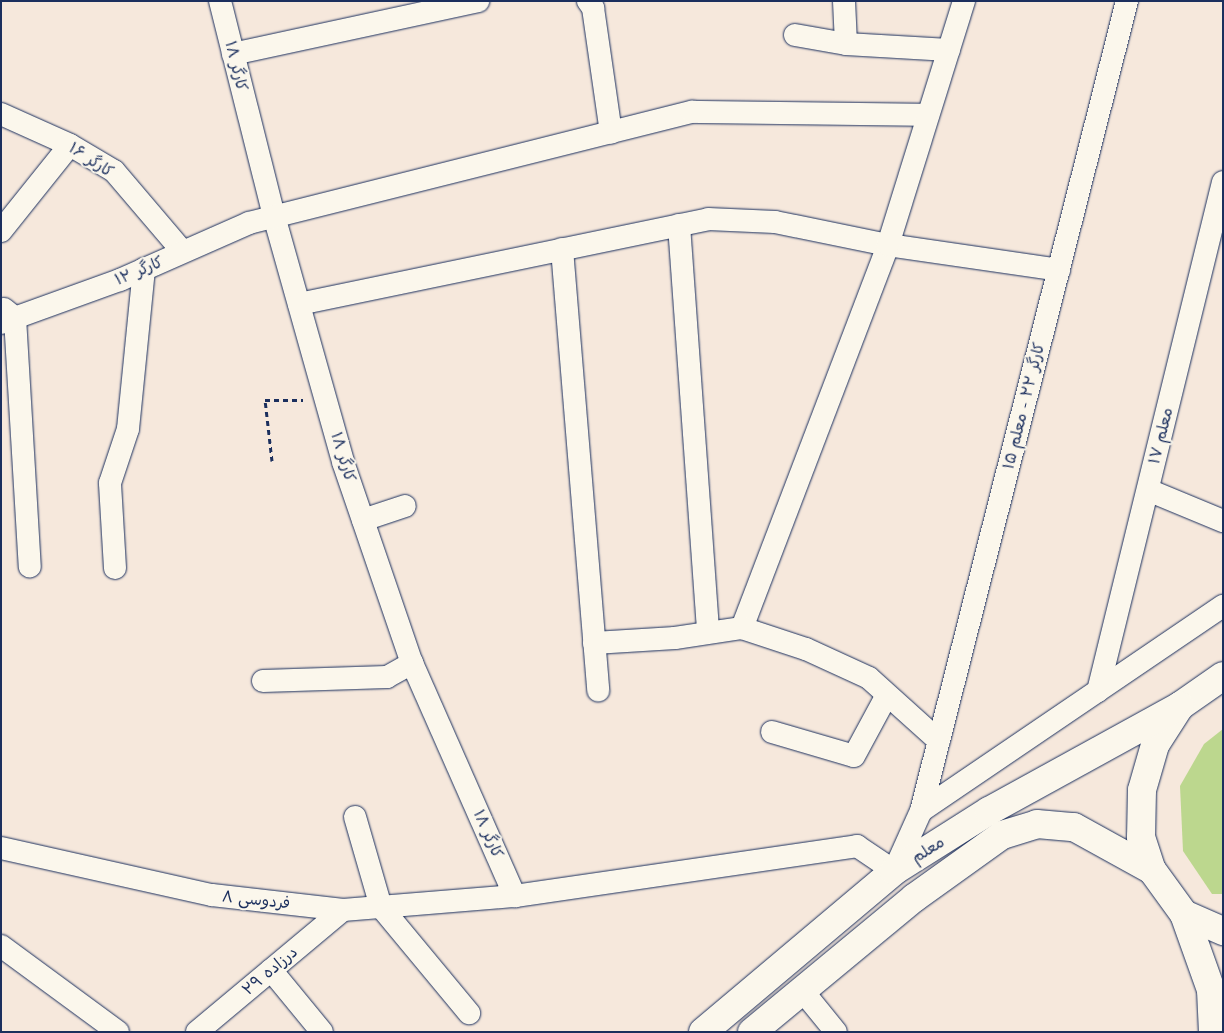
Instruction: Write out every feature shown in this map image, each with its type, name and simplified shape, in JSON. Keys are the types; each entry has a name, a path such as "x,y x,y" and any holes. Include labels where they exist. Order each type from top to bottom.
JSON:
{"main road":[{"name":"معلم","path":"703,1032 894,871 989,811 1180,706 1223,676"},
{"path":"1180,706 1155,746 1142,790 1141,837 1152,870 1184,914 1211,990 1213,1032"},
{"name":"معلم","path":"752,1032 801,989 914,898 1002,835 1037,824 1074,827 1152,870"},
{"path":"894,871 905,873 914,881 914,898"},
{"path":"1184,914 1223,931"}],"street":[{"name":"کارگر ۱۸","path":"220,1 274,216 343,462 412,663 515,896"},
{"path":"233,54 478,1"},
{"path":"588,1 593,8 611,132"},
{"path":"844,1 846,44"},
{"path":"742,628 888,245 964,1"},
{"name":"کارگر ۲۲ - معلم ۱۵","path":"894,871 921,811 1127,1"},
{"path":"795,35 846,44 949,50"},
{"name":"کارگر ۱۲","path":"6,316 144,269 249,223 692,112 928,115"},
{"name":"کارگر ۱۶","path":"1,114 70,145 114,171 183,252"},
{"path":"1,231 70,145"},
{"name":"معلم ۱۷","path":"1098,691 1223,182"},
{"path":"299,304 708,219 775,222 888,245 1059,270"},
{"path":"679,225 708,631"},
{"path":"562,249 598,691"},
{"path":"115,568 110,483 128,429 144,269"},
{"path":"6,316 30,567"},
{"path":"1148,490 1223,521"},
{"path":"363,520 405,506"},
{"path":"921,811 1223,606"},
{"path":"594,643 675,638 708,631 742,628 806,649 869,678 939,741"},
{"path":"263,681 387,677 412,663"},
{"path":"772,732 854,756 887,695"},
{"path":"355,817 380,907 469,1014"},
{"name":"فردوسی ۸","path":"1,848 212,895 343,910 515,896 857,846 894,871"},
{"name":"درزاده ۲۹","path":"197,1032 343,910"},
{"path":"1,946 118,1032"},
{"path":"271,970 322,1032"},
{"path":"801,989 824,1028"}],"path":[{"path":"272,461 265,400 326,400"}],"green space":[{"path":"1223,729 1223,894 1212,894 1183,851 1180,786 1204,744"}]}
